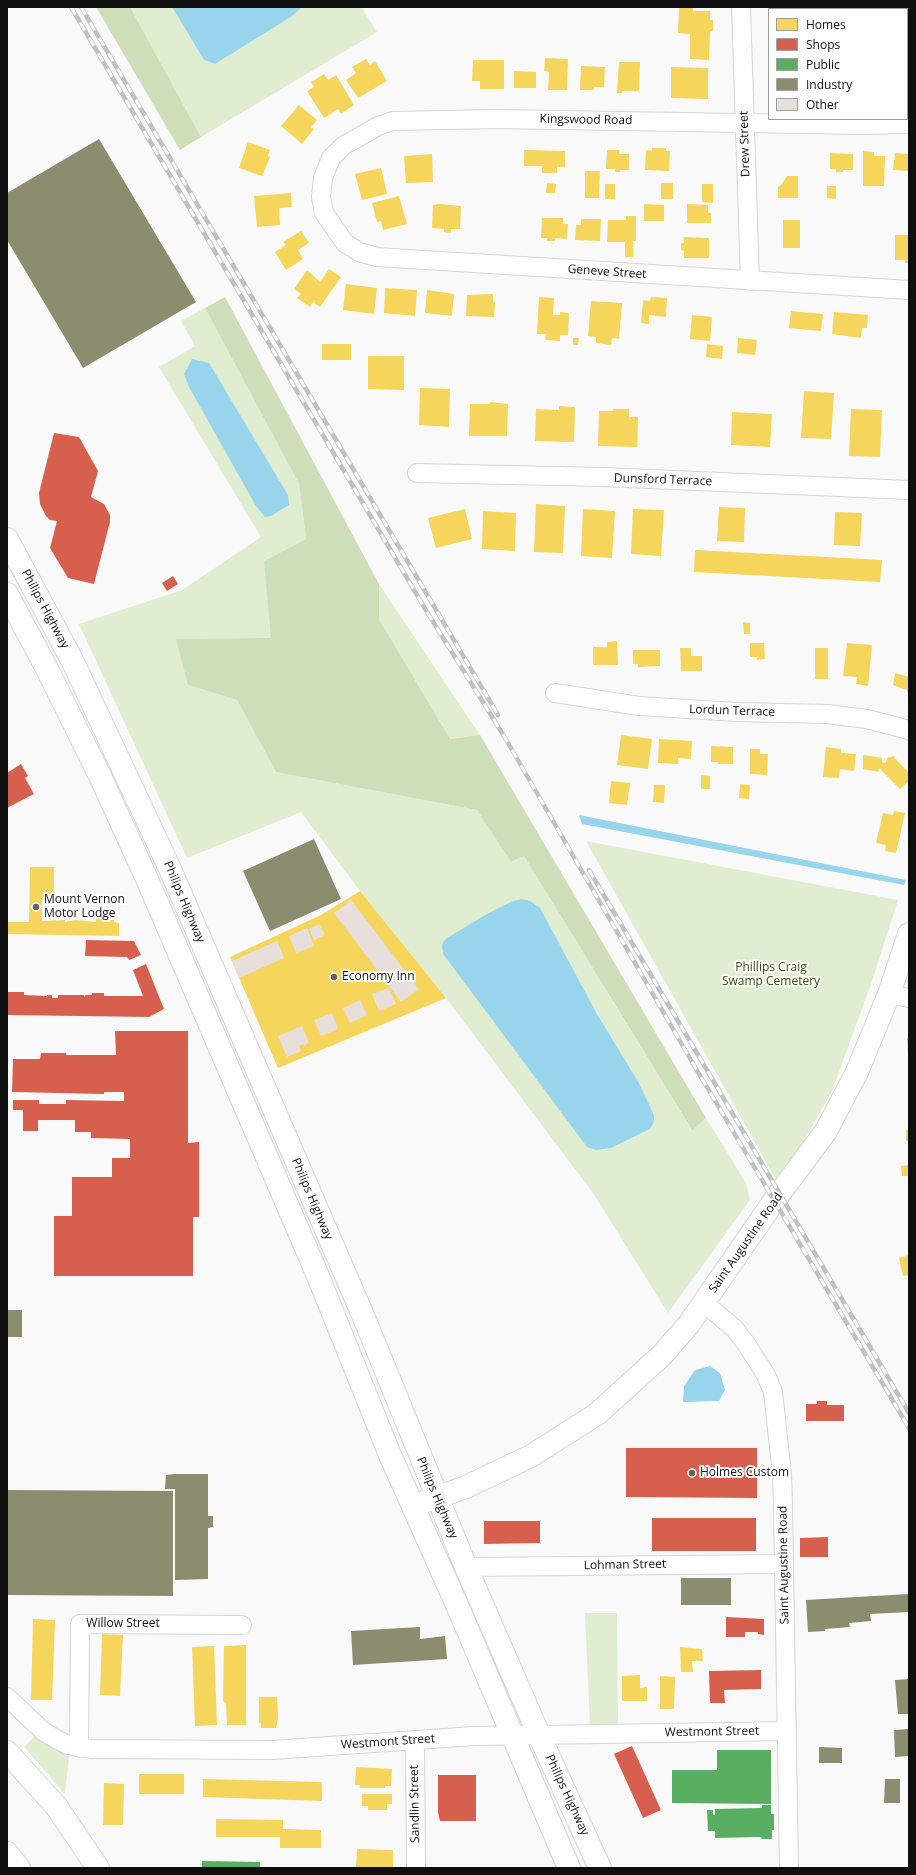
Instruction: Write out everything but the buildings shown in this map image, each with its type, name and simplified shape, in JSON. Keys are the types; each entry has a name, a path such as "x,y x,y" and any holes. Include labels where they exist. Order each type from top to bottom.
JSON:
{"main road":[{"name":"Philips Highway","path":"7,539 47,613 97,712 148,821 341,1266 466,1567 539,1735 600,1868"},
{"name":"Philips Highway","path":"11,601 46,667 125,830 318,1276 373,1414 513,1735 569,1868"},
{"name":"Saint Augustine Road","path":"704,1303 774,1201 826,1131 899,996 909,934"},
{"path":"413,1506 466,1487 531,1456 597,1414 653,1365 689,1324 704,1303"},
{"path":"7,1752 56,1806 98,1868"},
{"path":"7,1853 19,1868"}],"street":[{"name":"Drew Street","path":"741,7 750,281"},
{"name":"Kingswood Road","path":"324,213 321,197 323,178 331,158 343,146 378,126 393,121 497,119 864,125 909,124"},
{"name":"Geneve Street","path":"324,213 345,243 359,252 377,257 909,290"},
{"name":"Dunsford Terrace","path":"418,473 603,477 909,490"},
{"path":"11,601 47,613"},
{"name":"Lordun Terrace","path":"555,693 638,706 737,712 827,714 867,719 909,730"},
{"path":"125,830 148,821"},
{"path":"222,1052 244,1042"},
{"path":"318,1276 341,1266"},
{"name":"Saint Augustine Road","path":"704,1303 734,1328 766,1375 773,1392 782,1474 789,1868"},
{"name":"Lohman Street","path":"466,1567 784,1564"},
{"name":"Willow Street","path":"79,1748 80,1624 242,1625"},
{"name":"Westmont Street","path":"7,1697 44,1732 68,1745 79,1748 272,1750 513,1735 787,1730"},
{"name":"Sandlin Street","path":"415,1740 416,1868"}],"green space":[{"path":"96,7 130,7 201,137 180,150"},
{"path":"130,7 172,7 204,60 215,64 291,17 300,7 361,7 377,32 201,137"},
{"path":"225,297 379,584 379,619 450,739 480,735 706,1118 692,1130 524,856 511,862 477,810 276,772 237,700 188,685 176,639 271,638 264,561 306,539 299,484 205,308"},
{"path":"205,308 299,484 306,539 264,561 272,638 188,685 237,700 276,772 477,810 511,862 524,856 691,1129 706,1118 746,1183 750,1200 668,1313 593,1193 446,998 360,891 301,812 187,858 79,624 182,590 261,537 159,367 195,346 181,321","holes":["255,501 289,505 256,506","536,904 597,1014 639,1083 654,1115 654,1122 650,1129 611,1148 604,1150 560,1110 443,954 442,947"]},
{"path":"379,584 480,735 450,739 379,619"},
{"name":"Phillips Craig Swamp Cemetery","path":"586,841 898,900 871,984 832,1091 779,1185"},
{"path":"585,1613 617,1613 618,1724 590,1726"},
{"path":"36,1735 69,1757 65,1794 24,1747"}],"water":[{"path":"172,7 300,7 300,9 291,17 215,64 204,60"},
{"path":"192,359 209,363 288,495 289,505 271,516 265,517 256,506 189,387 184,374"},
{"path":"579,815 906,880 904,885 582,824"},
{"path":"521,899 530,901 540,908 597,1014 639,1083 654,1115 654,1122 650,1129 611,1148 596,1150 587,1147 443,954 443,942 447,938 487,914 513,901"},
{"path":"710,1366 720,1373 725,1390 719,1401 683,1402 684,1386 695,1370"}],"railway":[{"path":"71,7 427,612 504,736 695,1067 909,1428"},
{"path":"81,7 498,715"},
{"path":"589,870 909,1413"}],"place":[{"name":"Mount Vernon Motor Lodge","path":"36,907"},
{"name":"Economy Inn","path":"334,977"},
{"name":"Holmes Custom","path":"692,1473"}]}
